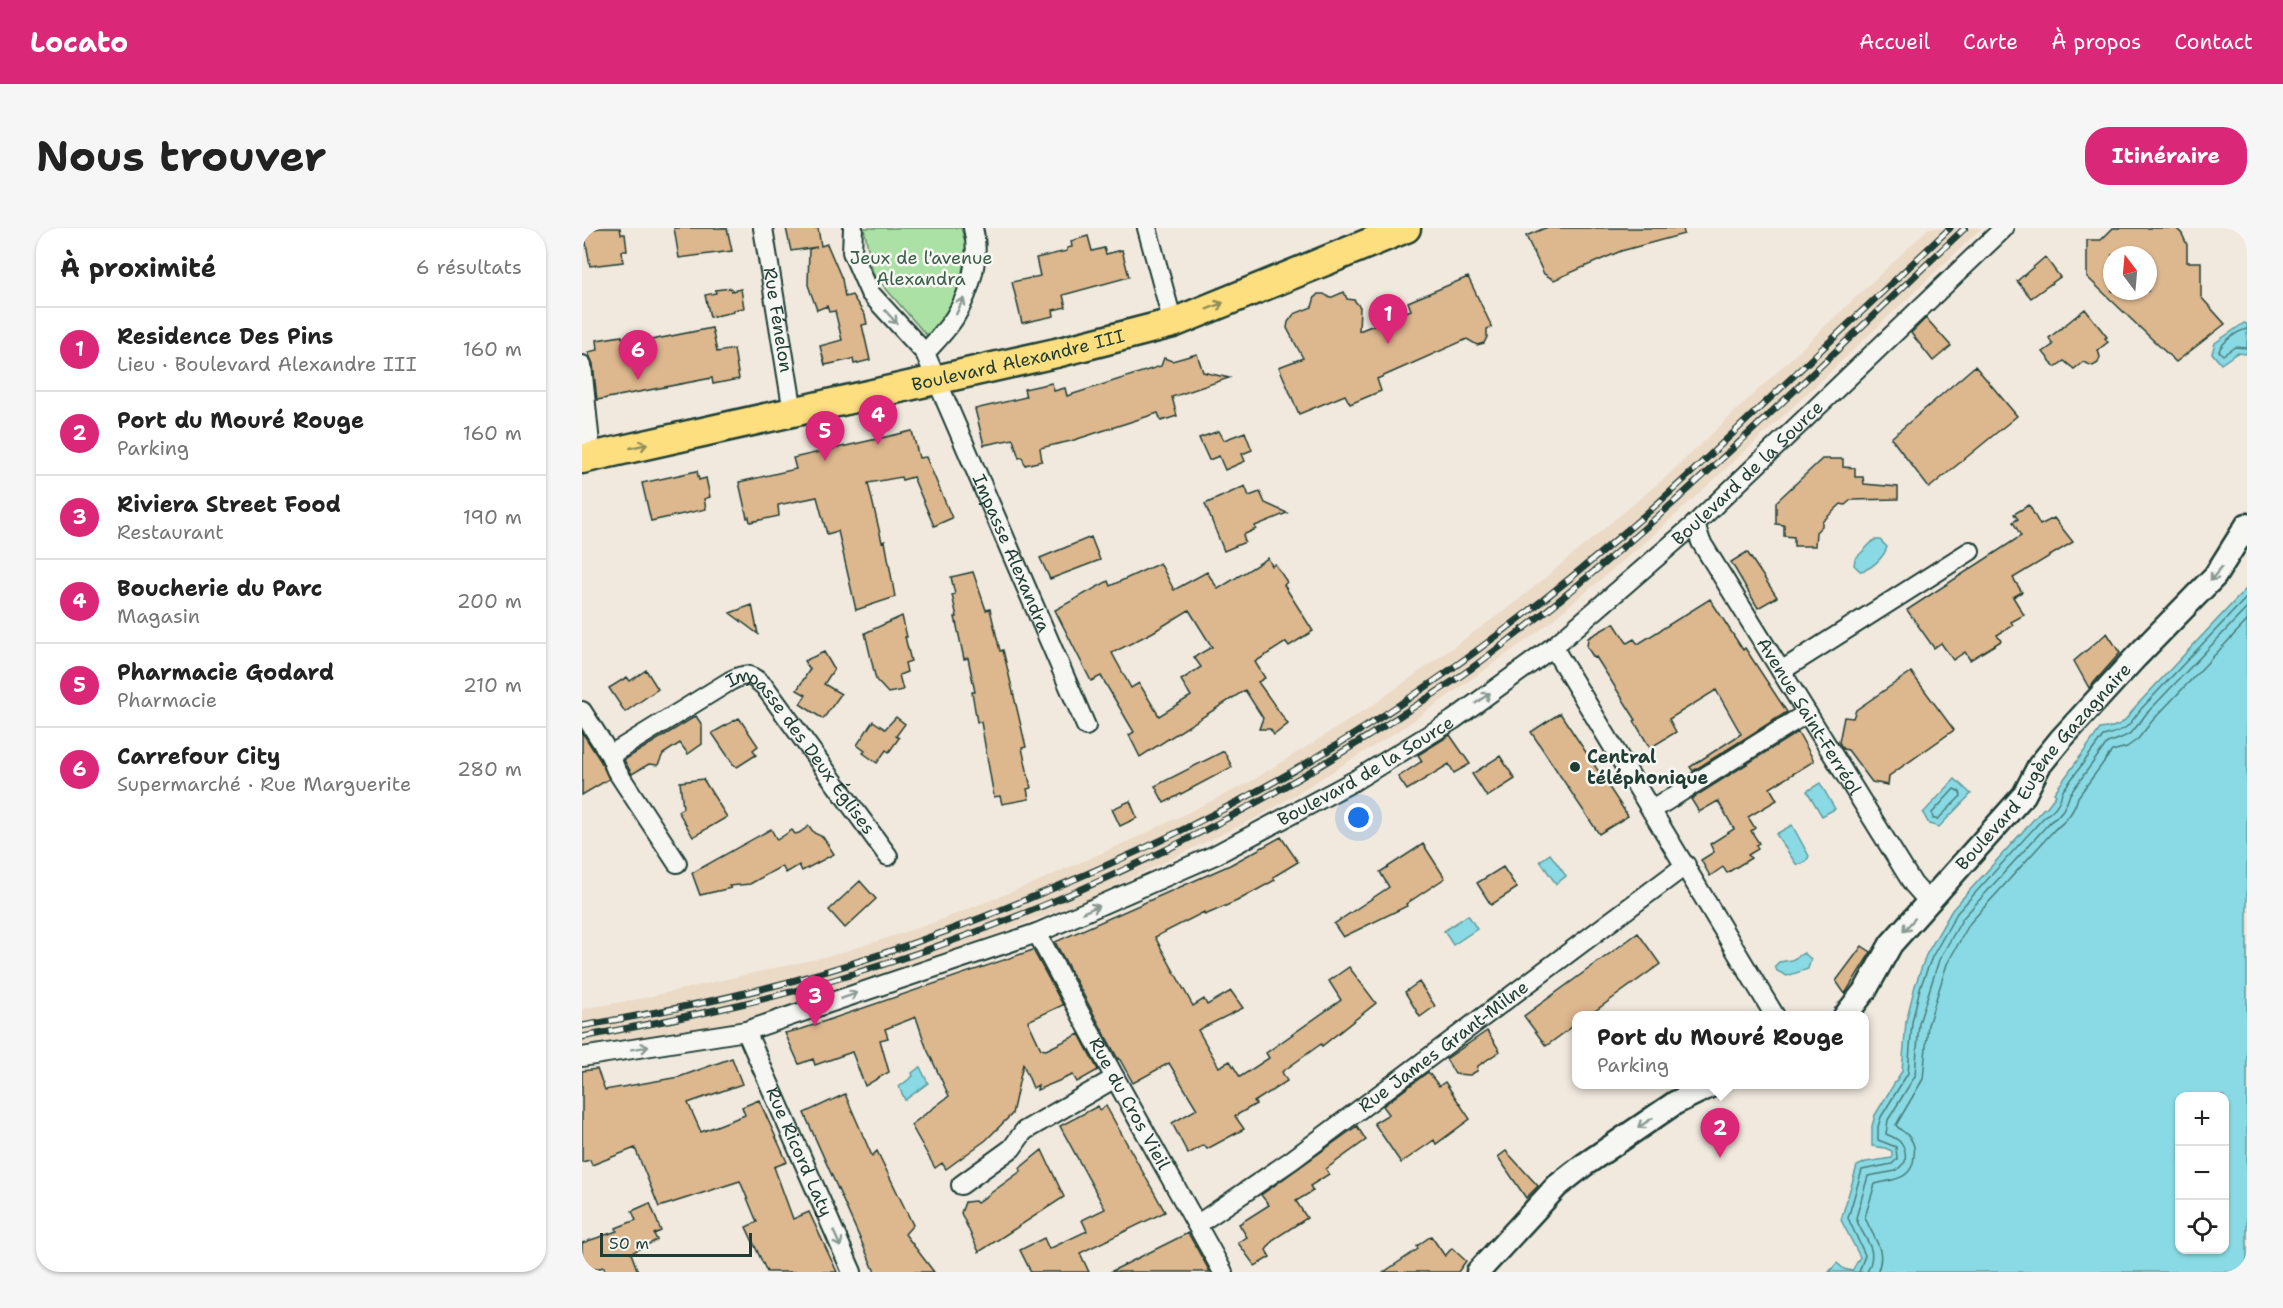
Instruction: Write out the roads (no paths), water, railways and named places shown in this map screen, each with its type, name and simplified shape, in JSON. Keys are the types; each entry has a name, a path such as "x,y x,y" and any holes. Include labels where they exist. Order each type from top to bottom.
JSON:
{"main road":[{"name":"Boulevard Alexandre III","path":"588,458 793,412 930,366 1056,353 1173,323 1406,228"}],"street":[{"name":"Rue Fénelon","path":"763,228 793,412"},
{"name":"Impasse Alexandra","path":"854,228 852,252 870,293 930,366 1086,726"},
{"path":"930,366 970,285 978,244 973,228"},
{"path":"1147,228 1173,323"},
{"name":"Boulevard de la Source","path":"582,1057 746,1031 1037,933 1215,855 1354,781 1453,720 1553,647 1695,524 2004,228"},
{"path":"582,365 590,444 588,458"},
{"name":"Avenue Saint-Ferréol","path":"1695,524 1701,542 1913,884 1929,902"},
{"name":"Boulevard Eugène Gazagnaire","path":"1849,1011 1861,996 1891,944 2024,795 2039,766 2061,739 2135,658 2215,576 2247,525"},
{"path":"1781,671 1970,551"},
{"path":"1553,647 1772,1011"},
{"name":"Impasse des Deux Églises","path":"610,755 742,674 753,676 765,687 888,856"},
{"path":"582,711 610,755 621,778 677,864"},
{"path":"1652,810 1807,713"},
{"name":"Rue James Grant-Milne","path":"1198,1224 1292,1160 1686,865"},
{"name":"Rue du Cros Vieil","path":"1037,933 1223,1272"},
{"name":"Rue Ricord Laty","path":"746,1031 852,1272"},
{"path":"961,1185 1012,1148 1024,1131 1115,1078"},
{"path":"1478,1272 1557,1186 1675,1103 1704,1089"}],"water":[{"path":"2244,323 2247,324 2247,354 2237,353 2221,364 2212,353 2215,343"},
{"path":"1874,540 1880,540 1887,547 1873,566 1860,571 1854,565 1855,559"},
{"path":"2247,588 2247,1272 1829,1272 1837,1263 1844,1269 1852,1271 1860,1257 1841,1220 1857,1166 1866,1162 1892,1158 1892,1151 1872,1146 1872,1126 1875,1115 1902,1071 1906,1021 1926,955 1952,910 2046,808 2056,795 2054,793 2100,729 2113,727 2128,716"},
{"path":"1955,779 1971,794 1939,827 1929,824 1923,813"},
{"path":"1820,783 1835,809 1822,816 1807,791"},
{"path":"1792,825 1809,856 1802,864 1796,864 1776,834"},
{"path":"1550,854 1566,876 1556,884 1540,861"},
{"path":"1468,915 1477,929 1453,945 1444,931"},
{"path":"1804,953 1811,959 1808,969 1787,976 1777,971 1775,966 1779,962 1792,960"},
{"path":"920,1067 928,1083 905,1100 899,1087"}],"railway":[{"path":"582,1026 749,992 852,964 919,941 1018,903 1125,857 1246,797 1304,765 1470,656 1574,575 1679,484 1950,228"},
{"path":"582,1037 707,1012 799,990 901,959 972,934 1110,876 1178,844 1309,772 1425,700 1476,665 1604,563 1727,454 1965,228"}],"place":[{"name":"Residence Des Pins","path":"1388,344"},
{"name":"Carrefour City","path":"638,380"},
{"name":"Boucherie du Parc","path":"878,445"},
{"name":"Pharmacie Godard","path":"825,461"},
{"name":"Central téléphonique","path":"1575,767"},
{"name":"Riviera Street Food","path":"815,1026"},
{"name":"Port du Mouré Rouge","path":"1720,1158"}],"park label":[{"name":"Jeux de l'avenue Alexandra","path":"921,268"}]}
